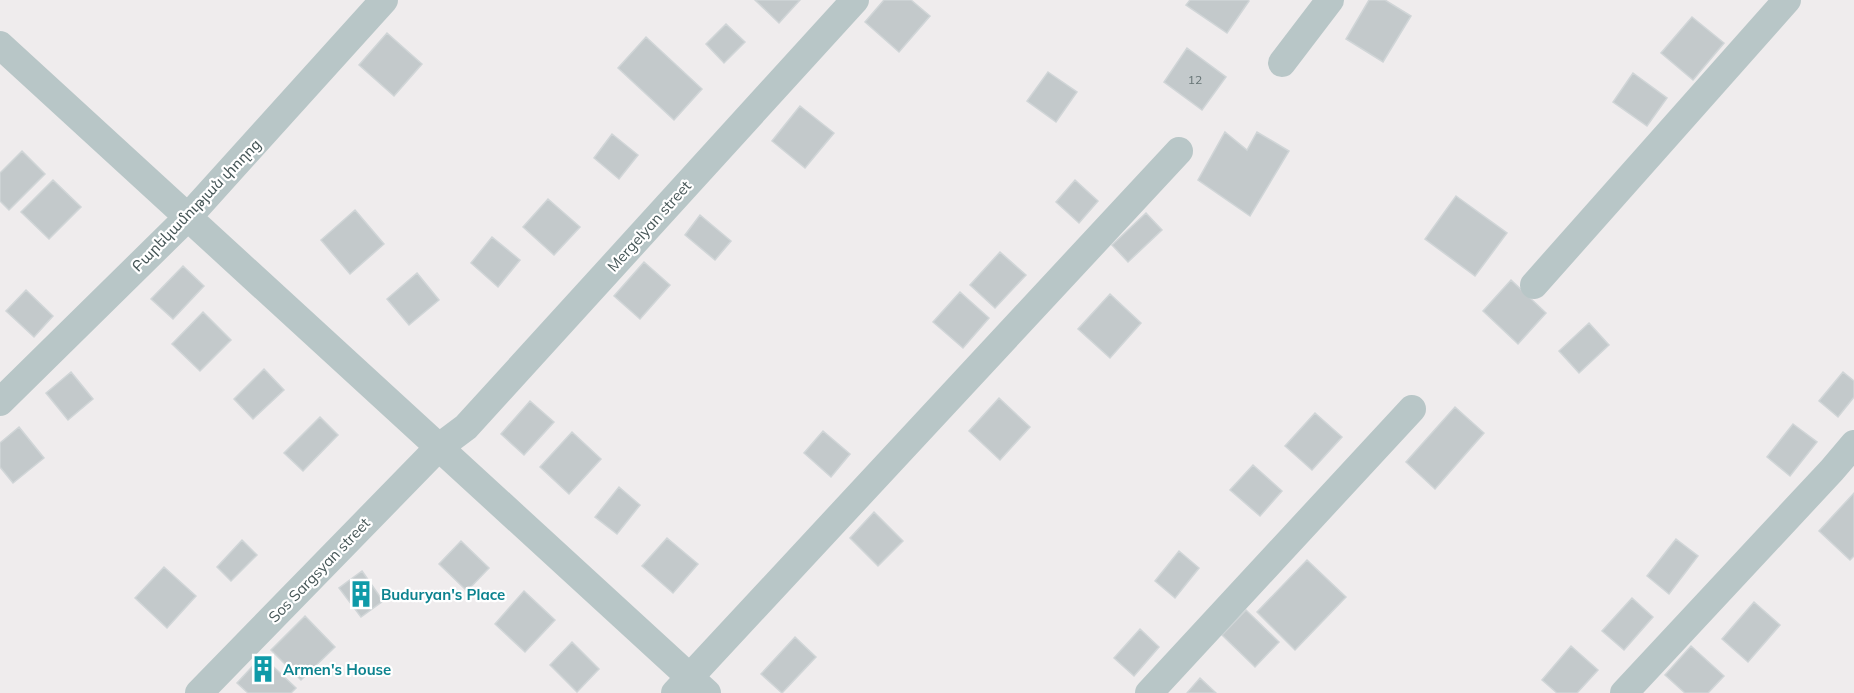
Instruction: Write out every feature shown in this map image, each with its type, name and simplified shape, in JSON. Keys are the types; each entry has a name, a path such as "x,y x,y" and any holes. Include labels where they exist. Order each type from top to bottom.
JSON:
{"street":[{"name":"Բարեկամության փողոց","path":"0,402 188,217 384,0"},
{"name":"Mergelyan street","path":"438,448 466,427 855,0"},
{"path":"1282,63 1330,0"},
{"path":"1534,285 1787,0"},
{"path":"0,45 438,448 690,687 1179,152"},
{"path":"1149,693 1412,410"},
{"path":"1624,693 1854,444"},
{"name":"Sos Sargsyan street","path":"199,693 438,448"}],"building":[{"path":"755,0 800,0 779,23"},
{"path":"884,0 911,0 930,16 899,52 865,22"},
{"path":"1190,0 1249,1 1227,33 1186,5"},
{"path":"1369,0 1385,0 1411,16 1383,62 1346,39"},
{"path":"1692,17 1724,43 1693,80 1661,53"},
{"path":"726,24 745,42 724,63 706,44"},
{"path":"387,33 422,64 394,96 359,65"},
{"path":"646,37 702,89 674,120 618,68"},
{"path":"1187,48 1226,77 1202,110 1164,82"},
{"path":"1048,72 1077,92 1056,122 1027,101"},
{"path":"1633,73 1667,98 1647,126 1613,102"},
{"path":"800,106 834,133 805,168 772,141"},
{"path":"1225,132 1247,150 1257,132 1289,151 1250,216 1198,180"},
{"path":"612,134 638,155 619,179 594,158"},
{"path":"22,151 45,174 9,210 0,201 0,173"},
{"path":"53,180 81,207 49,239 21,212"},
{"path":"1075,180 1098,201 1079,223 1056,202"},
{"path":"1456,196 1507,233 1475,276 1425,239"},
{"path":"548,199 580,227 554,255 523,227"},
{"path":"355,210 384,244 350,274 321,240"},
{"path":"1146,213 1162,230 1128,262 1112,245"},
{"path":"700,215 731,241 715,260 685,235"},
{"path":"492,237 520,260 498,287 471,263"},
{"path":"1000,252 1026,275 995,308 970,285"},
{"path":"644,262 670,285 640,319 614,296"},
{"path":"183,266 204,286 173,319 151,299"},
{"path":"417,273 439,300 409,325 387,299"},
{"path":"1511,280 1546,313 1518,344 1483,311"},
{"path":"26,290 53,316 34,337 6,311"},
{"path":"960,292 989,318 963,348 933,322"},
{"path":"1110,294 1141,323 1110,358 1078,329"},
{"path":"203,312 231,340 200,371 172,344"},
{"path":"1589,323 1609,345 1579,373 1559,351"},
{"path":"264,369 284,390 253,419 234,399"},
{"path":"71,372 93,399 68,420 46,393"},
{"path":"1843,372 1854,381 1854,397 1838,417 1819,401"},
{"path":"999,398 1030,427 1000,460 969,431"},
{"path":"530,401 554,422 524,455 501,434"},
{"path":"1455,407 1484,433 1435,489 1406,462"},
{"path":"1315,413 1342,437 1312,470 1285,446"},
{"path":"320,417 338,435 303,471 284,453"},
{"path":"1793,424 1817,442 1790,476 1767,457"},
{"path":"19,427 44,458 13,483 0,467 0,443"},
{"path":"823,431 850,454 831,477 804,453"},
{"path":"572,432 601,459 569,494 540,467"},
{"path":"1253,465 1282,491 1260,516 1230,490"},
{"path":"619,487 640,505 617,534 595,517"},
{"path":"1854,493 1854,556 1850,560 1819,531"},
{"path":"874,512 903,541 878,566 850,538"},
{"path":"667,538 698,564 673,593 642,566"},
{"path":"1676,539 1698,556 1669,594 1647,576"},
{"path":"242,540 257,555 231,581 217,567"},
{"path":"461,541 489,568 467,591 439,564"},
{"path":"1179,551 1199,568 1175,598 1155,581"},
{"path":"1307,560 1346,597 1295,650 1257,612"},
{"path":"164,567 196,596 167,628 135,598"},
{"name":"Buduryan's Place","path":"362,571 383,601 361,617 339,588"},
{"path":"524,591 555,620 525,652 495,624"},
{"path":"1632,598 1653,617 1624,650 1602,631"},
{"path":"1754,602 1780,625 1748,662 1722,639"},
{"path":"1246,610 1279,642 1255,667 1222,635"},
{"path":"305,616 335,647 301,680 271,650"},
{"path":"1140,629 1159,647 1134,676 1114,658"},
{"path":"795,637 816,657 782,693 761,674"},
{"path":"572,642 599,669 577,692 550,665"},
{"path":"1571,646 1598,670 1577,693 1557,693 1542,680"},
{"path":"1691,646 1724,676 1708,693 1685,693 1665,675"},
{"name":"Armen's House","path":"262,656 296,688 291,693 248,693 237,683"},
{"path":"1200,678 1216,693 1187,693"}],"place":[{"name":"Buduryan's Place","path":"361,594"},
{"name":"Armen's House","path":"263,669"}]}
